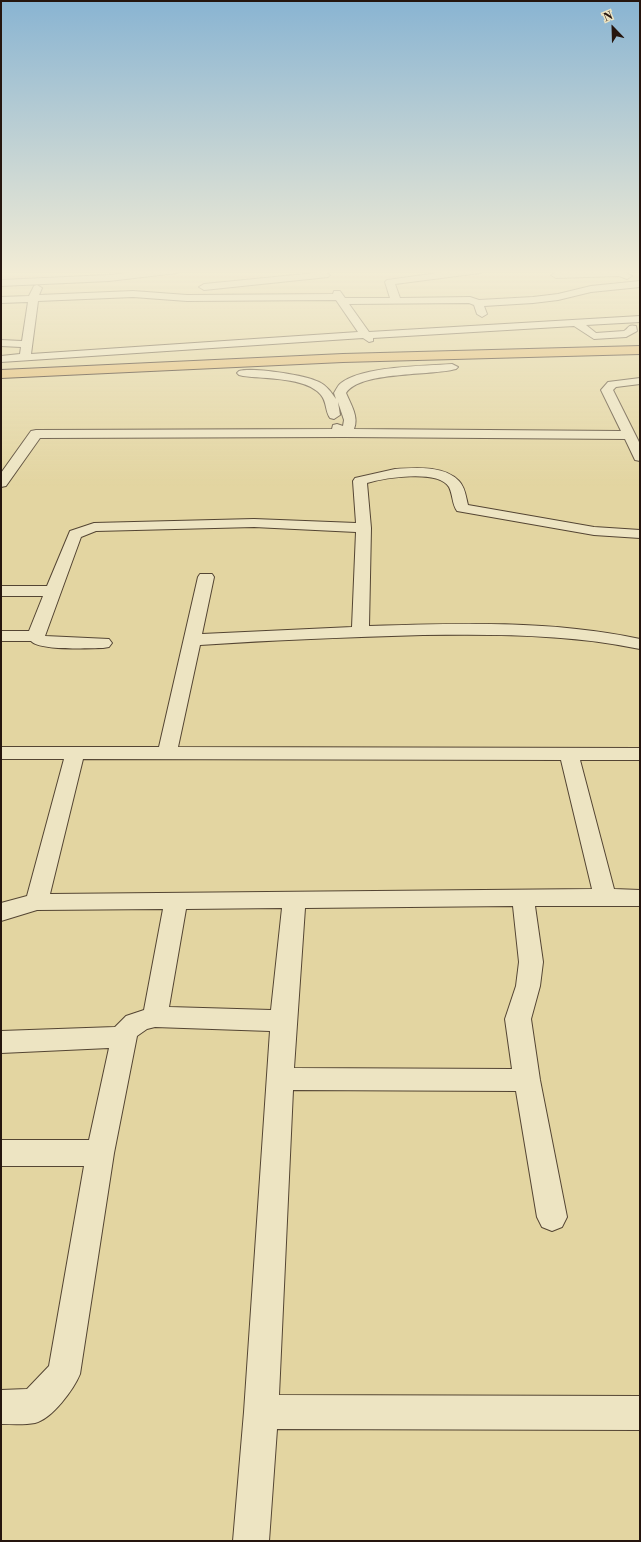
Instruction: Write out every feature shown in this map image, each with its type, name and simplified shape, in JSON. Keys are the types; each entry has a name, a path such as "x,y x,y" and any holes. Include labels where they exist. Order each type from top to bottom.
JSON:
{"highway":[{"path":"1,374 343,358 640,350"},
{"path":"1,368 56,360 76,361 103,353"},
{"path":"1,384 243,373 552,365"}],"street":[{"path":"103,353 265,342"},
{"path":"103,353 167,352 304,342"},
{"path":"1,343 26,344 25,357"},
{"path":"1,359 25,357 56,360"},
{"path":"380,433 361,428 352,421 340,393 340,389 343,385 372,375 452,367"},
{"path":"243,373 300,379 319,386 330,395 334,408 334,421 339,430 344,433"},
{"path":"640,381 612,384 607,390 640,457"},
{"path":"305,433 334,421"},
{"path":"344,433 349,430 352,421"},
{"path":"1,483 36,434 380,433 628,435"},
{"path":"360,631 364,528 360,480 374,476 398,473 439,474 454,485 462,508 594,531 640,534"},
{"path":"36,636 75,534 94,527 254,523 364,528"},
{"path":"167,754 206,577"},
{"path":"1,591 53,591"},
{"path":"192,640 360,631 525,628 613,638 640,644"},
{"path":"1,636 36,636 39,640 46,642 102,643"},
{"path":"1,753 640,754"},
{"path":"37,902 76,754"},
{"path":"569,754 605,897"},
{"path":"1,912 37,902 605,897 640,898"},
{"path":"522,898 531,962 528,986 518,1019 527,1080 552,1217"},
{"path":"251,1541 262,1412 279,1079 294,900"},
{"path":"155,1017 176,901"},
{"path":"1,1407 35,1406 64,1374 100,1153 125,1032 131,1025 140,1020 155,1017 283,1021"},
{"path":"1,1042 123,1037"},
{"path":"279,1079 527,1080"},
{"path":"1,1153 100,1153"},
{"path":"262,1412 640,1413"}]}
